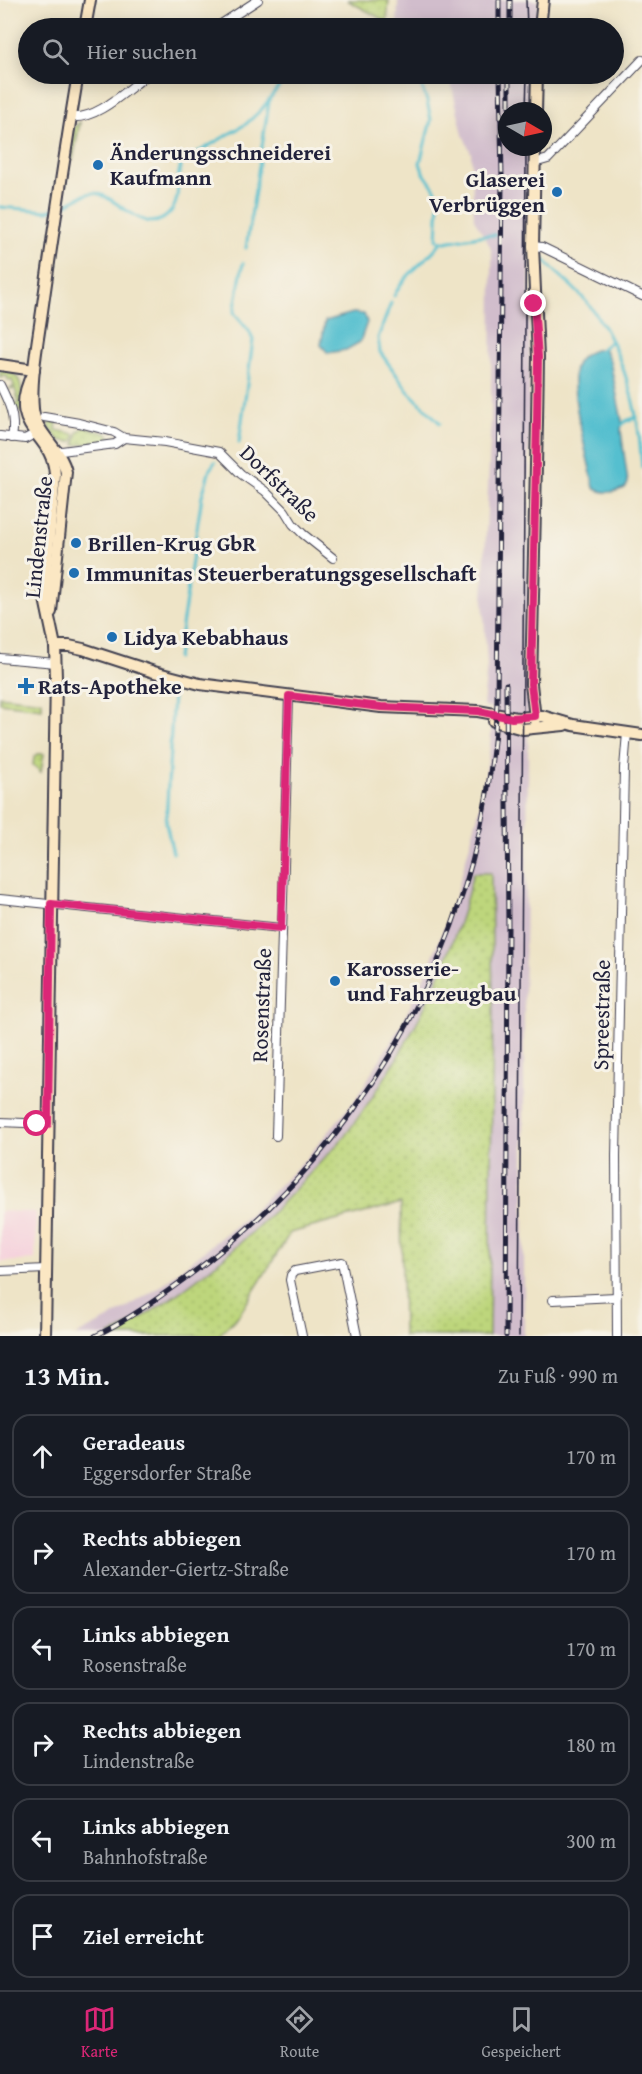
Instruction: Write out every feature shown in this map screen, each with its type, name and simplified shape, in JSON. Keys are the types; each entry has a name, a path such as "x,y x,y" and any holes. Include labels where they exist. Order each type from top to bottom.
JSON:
{"main road":[{"path":"87,18 90,0"},
{"path":"541,18 543,0"},
{"name":"Lindenstraße","path":"45,1336 56,663 50,616 44,594 55,463 53,452 24,412 27,383 34,370 76,84"},
{"path":"536,102 537,84"},
{"path":"534,156 533,246 538,357 531,684 536,722"},
{"path":"0,365 34,370"},
{"path":"55,646 83,649 184,680 289,696 381,707 462,711 523,729 536,722 642,735"}],"street":[{"path":"230,18 258,0"},
{"path":"624,79 642,60"},
{"path":"71,117 82,118 98,111 134,84"},
{"path":"534,163 548,159 619,84"},
{"path":"533,246 542,247 642,296"},
{"path":"0,385 13,414 12,438"},
{"name":"Dorfstraße","path":"44,417 106,430 124,438 165,442 219,452 241,474 265,491 303,534 333,558"},
{"path":"0,436 25,439 38,432"},
{"name":"Dorfstraße","path":"53,452 115,444 124,438"},
{"path":"0,658 56,663"},
{"name":"Rosenstraße","path":"276,1136 289,696"},
{"name":"Spreestraße","path":"617,1336 616,1156 624,768 627,733"},
{"path":"0,899 281,928"},
{"path":"0,1122 48,1124"},
{"path":"302,1336 290,1280 291,1275 295,1271 342,1262 357,1336"},
{"path":"0,1271 46,1269"},
{"path":"553,1300 616,1297"}],"shaded area":[{"path":"398,0 539,1 537,18 397,18"},
{"path":"451,84 532,84 531,102 498,102 498,156 530,156 524,1336 489,1336 493,1013 491,874 474,873 466,904 442,970 424,1010 383,1081 342,1138 275,1212 213,1267 137,1322 109,1336 75,1336 110,1318 155,1290 250,1214 305,1160 355,1100 401,1025 429,967 455,899 480,807 490,746 493,709 483,706 487,665 483,600 491,420 492,256 490,246 474,219 471,153 463,135"},
{"path":"0,1211 36,1212 35,1260 0,1262"}],"green space":[{"path":"347,0 389,0 387,18 380,18"},
{"path":"80,122 73,160 71,160 74,127"},
{"path":"0,369 14,374 18,379 21,390 21,411 16,411 13,405 19,403 15,389 10,389 14,386 12,380 9,381 6,375 0,378"},
{"path":"50,420 57,422 56,430 75,434 74,440 71,442 59,440 49,428"},
{"path":"84,427 108,434 112,439 108,442 75,445 78,432"},
{"path":"0,696 42,701 42,708 0,703"},
{"path":"37,754 44,754 41,772 33,765"},
{"path":"473,873 491,873 493,1013 489,1336 403,1336 401,1203 290,1233 239,1315 218,1336 109,1336 160,1306 224,1257 278,1207 344,1137 386,1076 422,1011 452,944"}],"water":[{"path":"353,313 364,314 367,322 360,342 346,350 328,353 321,345 325,321"},
{"path":"599,349 605,350 610,361 622,421 621,431 628,483 625,488 610,492 602,492 594,488 575,394 576,364 584,355"}],"waterway":[{"path":"61,207 82,196 95,193 105,196 144,220 153,222 163,219 172,210 177,199 179,173 183,161 246,124 262,109 281,84"},
{"path":"421,84 431,120 420,163 439,197 437,240 445,242 495,235"},
{"path":"246,248 269,102"},
{"path":"0,207 47,211 55,209"},
{"path":"394,296 410,274 441,242"},
{"path":"543,259 584,299 598,317 613,344 633,402 642,467"},
{"path":"239,443 253,340 249,331 234,313 243,263"},
{"path":"391,303 378,338 380,352 409,392 440,423"},
{"path":"601,349 610,342"},
{"path":"622,425 637,417"},
{"path":"177,658 202,496 210,469 215,462"},
{"path":"173,694 166,823 173,853"}],"tram line":[{"path":"526,0 527,18"},
{"path":"526,102 527,84"},
{"path":"519,1336 526,156"}],"railway":[{"path":"499,0 499,18"},
{"path":"510,0 510,18"},
{"path":"95,1336 131,1316 187,1277 253,1223 312,1163 363,1096 407,1025 442,950 470,870 488,788 497,703 502,178 500,84"},
{"path":"509,84 509,102"},
{"path":"506,684 508,925 506,1336"}],"place":[{"name":"Änderungsschneiderei Kaufmann","path":"98,165"},
{"name":"Glaserei Verbrüggen","path":"557,192"},
{"name":"Brillen-Krug GbR","path":"76,543"},
{"name":"Immunitas Steuerberatungsgesellschaft","path":"74,573"},
{"name":"Lidya Kebabhaus","path":"112,637"},
{"name":"Rats-Apotheke","path":"26,686"},
{"name":"Karosserie- und Fahrzeugbau","path":"335,981"}],"route":[{"path":"37,1124 48,1124 51,904 281,928 289,696 381,707 478,711 512,718 535,716 531,684 538,357 534,304"}]}
